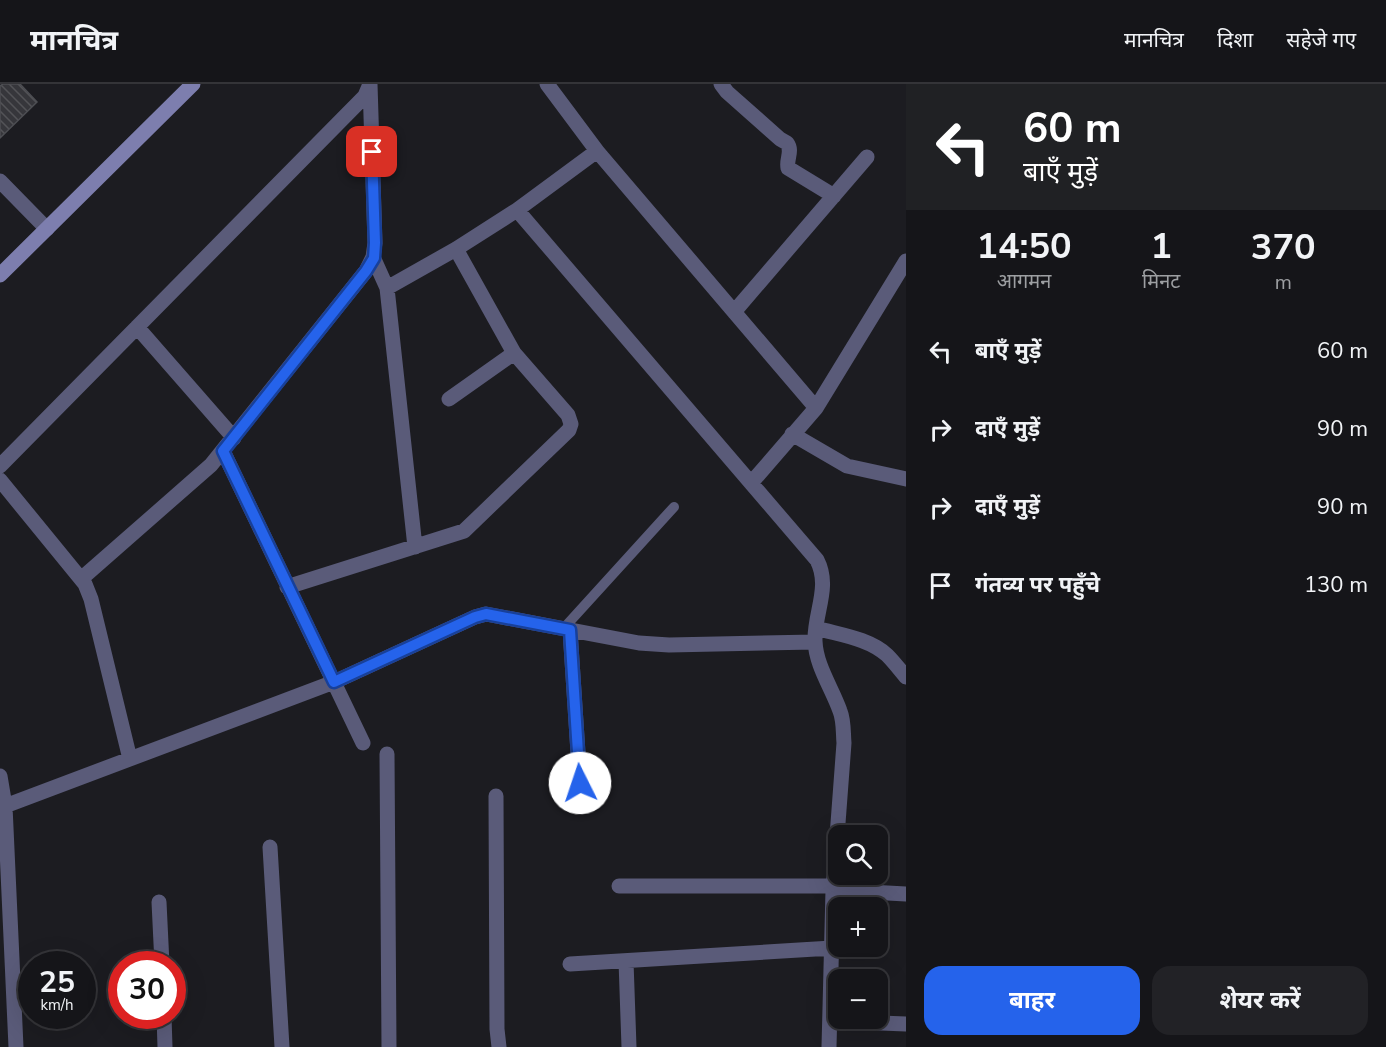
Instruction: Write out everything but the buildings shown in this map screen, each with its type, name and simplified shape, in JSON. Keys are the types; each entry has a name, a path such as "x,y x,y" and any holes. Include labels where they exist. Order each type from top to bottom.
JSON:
{"main road":[{"path":"0,275 192,84"}],"street":[{"path":"370,84 374,258 387,288 415,547"},
{"path":"0,466 365,96 370,84"},
{"path":"547,84 597,151 816,408"},
{"path":"721,84 780,139 787,142 790,151 787,166 790,170 834,196"},
{"path":"387,288 456,249 517,210 597,151"},
{"path":"735,312 867,157"},
{"path":"0,181 47,229"},
{"path":"517,210 752,482 823,570 824,582 816,635 822,673 840,709 843,728 833,897"},
{"path":"287,587 464,531 569,430 571,424 568,415 514,353 456,249"},
{"path":"81,579 211,465 374,258"},
{"path":"752,482 816,408 906,261"},
{"path":"137,327 234,438"},
{"path":"449,399 514,353"},
{"path":"792,434 847,466 906,478"},
{"path":"223,451 363,743"},
{"path":"0,480 81,579 91,599 130,759"},
{"path":"5,806 334,682 486,614 649,644 816,635 865,642 886,655 906,676"},
{"path":"566,630 580,783"},
{"path":"387,754 388,1047"},
{"path":"0,776 5,806 5,915 16,1047"},
{"path":"496,796 498,1047"},
{"path":"270,847 282,1047"},
{"path":"619,886 833,888 906,894"},
{"path":"159,902 161,951"},
{"path":"570,964 828,948"},
{"path":"626,961 629,1047"},
{"path":"888,1023 906,1024"},
{"path":"164,1029 165,1047"},
{"path":"829,1047 830,1029"}],"lane":[{"path":"566,630 674,507"}],"route":[{"path":"372,152 374,258 223,451 334,682 486,614 570,630 580,783"}]}
